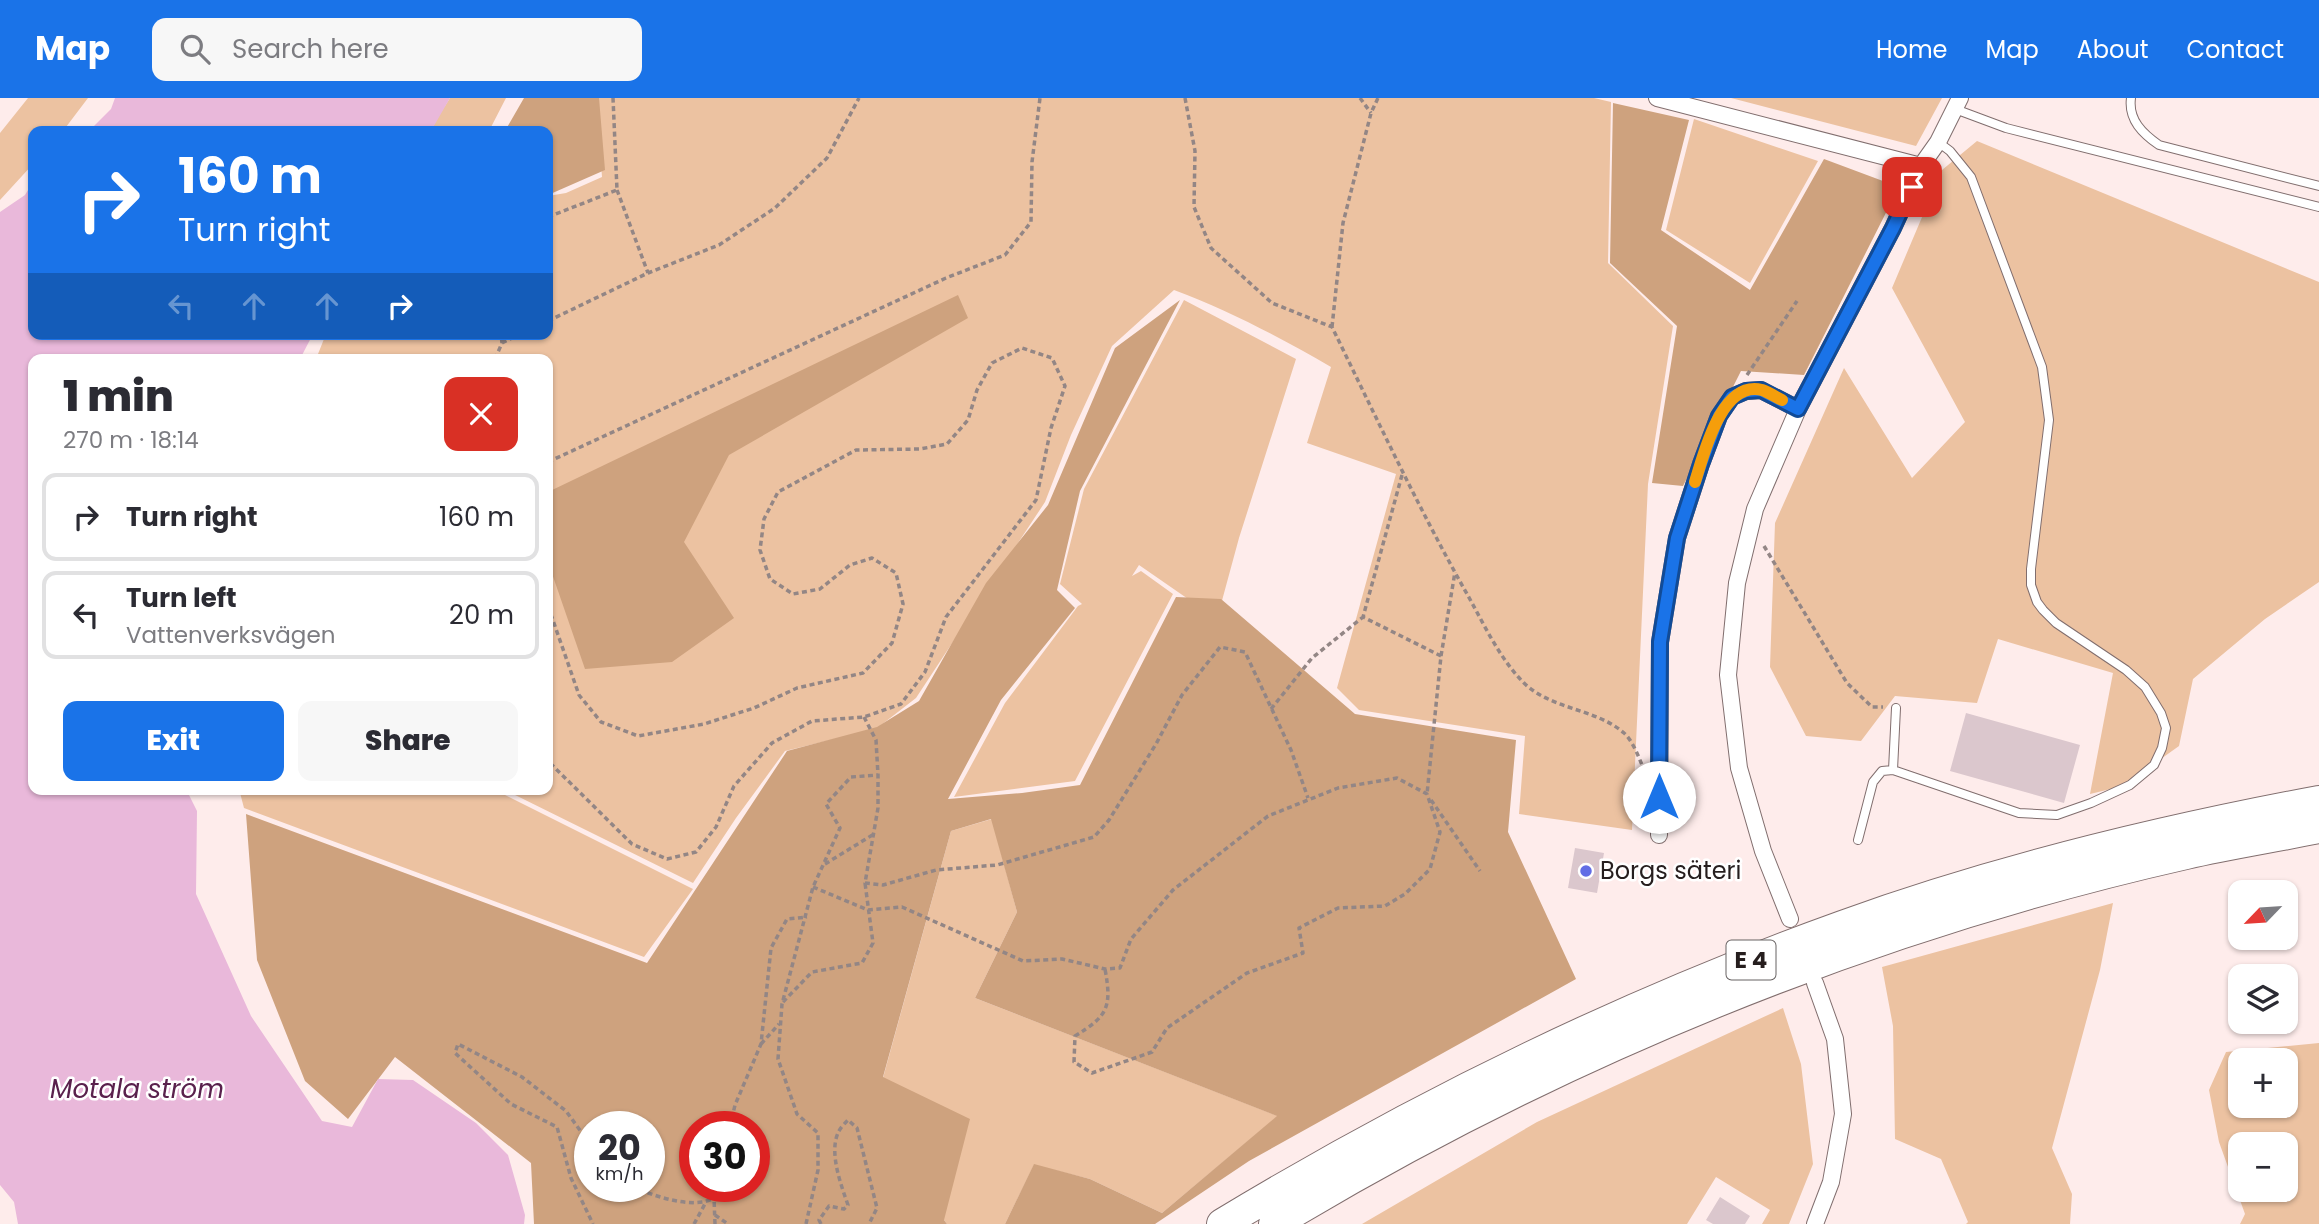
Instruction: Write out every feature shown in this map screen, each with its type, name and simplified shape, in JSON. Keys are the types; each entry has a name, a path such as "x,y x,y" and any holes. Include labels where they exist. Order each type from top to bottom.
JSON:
{"highway":[{"name":"E 4","path":"1222,1224 1319,1166 1464,1088 1640,1005 1747,962 1844,925 2005,874 2205,822 2319,801"},
{"name":"E 4","path":"1273,1224 1332,1188 1561,1070 1651,1029 1837,956 2009,900 2186,854 2319,828"}],"street":[{"path":"1657,98 1921,166"},
{"path":"1790,919 1763,851 1739,768 1728,675 1737,583 1755,509 1798,409 1893,228 1921,166 1938,142 1957,104"},
{"path":"1659,835 1660,642 1677,538 1701,464 1719,416 1732,397 1746,391 1761,390 1798,409"},
{"path":"1815,983 1835,1039 1843,1114 1831,1182 1815,1224"}],"lane":[{"path":"2131,98 2134,120 2142,133 2159,145 2319,186"},
{"path":"1957,104 2006,128 2319,207"},
{"path":"1858,840 1874,782 1882,771 1894,770 2019,813 2057,815 2130,785 2154,765 2162,748 2166,728 2161,713 2145,687 2126,670 2056,623 2037,602 2031,585 2031,569 2049,420 2042,367 1971,177 1950,150 1938,142"},
{"path":"1894,770 1896,708"}],"path":[{"path":"612,98 617,190 648,273"},
{"path":"553,319 648,273 719,245 775,208 827,158 859,98"},
{"path":"553,460 934,284 1005,255 1031,222 1032,162 1040,98"},
{"path":"1185,98 1195,151 1194,207 1211,248 1272,303 1332,327"},
{"path":"1360,98 1371,113"},
{"path":"1378,98 1371,113 1343,223 1332,327 1403,473 1503,657 1525,684 1555,703 1595,716 1625,733 1645,774 1659,778"},
{"path":"553,214 617,190"},
{"path":"1732,397 1797,301"},
{"path":"497,354 502,340"},
{"path":"502,343 508,340"},
{"path":"553,620 579,695 601,722 638,736 704,724 754,708 797,688 863,673 892,643 903,604 896,573 872,558 850,565 820,589 793,594 769,579 760,550 764,519 778,492 856,450 920,449 947,444 968,420 977,390 992,363 1022,348 1052,358 1065,386 1051,428 1036,500 946,617 925,672 901,704 863,717 812,721 772,743 734,786 716,827 696,852 667,859 632,844 553,766"},
{"path":"1271,709 1312,657 1363,617 1403,473"},
{"path":"1751,526 1847,683 1872,706 1896,708"},
{"path":"1105,969 1110,996 1098,1022 1075,1037 1074,1062 1092,1073 1152,1052 1167,1028 1247,973 1303,953 1300,928 1338,908 1385,906 1405,894 1430,869 1440,832 1427,793 1441,656 1455,572"},
{"path":"1363,617 1441,656"},
{"path":"865,883 883,886 936,870 997,865 1094,838 1122,799 1182,695 1220,648 1245,652 1292,750 1308,798"},
{"path":"782,1004 812,972 862,963 873,943 865,883 878,808 878,775 876,740 863,717"},
{"path":"806,1224 818,1170 818,1133 797,1114 778,1059 782,1004 813,887 840,828 826,804 852,777 878,775"},
{"path":"813,887 868,909 902,907 1023,961 1062,959 1105,969 1120,968 1131,939 1173,890 1268,816 1338,788 1397,778 1427,793 1479,871"},
{"path":"823,865 874,834"},
{"path":"734,1111 761,1044 771,948 787,919 807,917"},
{"path":"761,1044 781,1023"},
{"path":"574,1122 566,1111 522,1077 458,1044 455,1053 511,1104 557,1127 574,1184"},
{"path":"821,1224 819,1220 829,1206 844,1209 848,1205 838,1176 836,1158 837,1133 848,1120 857,1128 877,1208 869,1224"},
{"path":"582,1202 593,1224"},
{"path":"694,1224 706,1202"},
{"path":"714,1202 715,1224 715,1213 728,1224"}],"shaded area":[{"path":"28,98 88,98 67,126 28,126 28,169 0,200 0,133"},
{"path":"450,98 506,98 492,126 432,126"},
{"path":"524,98 599,98 605,170 553,193 553,126 508,126"},
{"path":"596,98 1594,98 1611,102 1608,263 1673,326 1648,484 1632,830 1519,814 1525,736 1359,710 1337,688 1396,474 1307,443 1331,367 1254,325 1174,290 1112,346 1071,435 1045,502 916,698 876,729 785,751 693,883 515,795 553,795 553,354 318,354 324,340 553,340 553,195 566,193 602,177"},
{"path":"1731,98 1942,98 1916,146"},
{"path":"1613,103 1689,120 1661,230 1750,290 1824,159 1899,187 1804,375 1741,371 1683,486 1652,483 1677,326 1610,263"},
{"path":"1694,119 1818,161 1750,283 1666,230"},
{"path":"1977,141 2319,282 2319,582 2265,619 2193,679 2179,746 2123,786 2090,794 2113,673 1998,639 1977,703 1895,696 1861,741 1806,736 1770,667 1775,523 1844,368 1912,478 1965,422 1892,288 1942,170"},
{"path":"958,295 968,318 729,455 684,542 734,618 672,662 585,669 553,576 553,490"},
{"path":"1180,300 1080,491 1057,590 1075,608 1001,700 948,799 1080,785 1176,597 1221,599 1355,714 1516,740 1508,832 1576,979 1249,1161 1155,1224 1005,1224 1034,1164 1090,1179 1162,1213 1277,1116 975,998 1017,912 991,819 951,831 883,1077 970,1119 944,1220 947,1224 534,1224 531,1163 395,1057 348,1119 305,1081 257,960 246,814 647,963 787,751 877,727 919,701 986,583 1048,505 1115,348"},
{"path":"1184,300 1296,359 1239,538 1217,619 1139,565 1132,576 1141,571 1173,594 1075,781 954,797 1005,703 1082,604 1060,584 1084,489"},
{"path":"241,795 505,795 693,889 644,957 244,808"},
{"path":"992,819 1017,912 975,998 1278,1116 1162,1213 1090,1179 1034,1165 1005,1224 947,1224 944,1220 883,1078 951,831"},
{"path":"2113,903 2100,970 2052,1148 2072,1194 2070,1224 1966,1224 1968,1222 1941,1159 1895,1139 1893,1026 1882,967"},
{"path":"1783,1008 1801,1064 1813,1164 1789,1224 1762,1224 1770,1210 1716,1177 1687,1224 1362,1224 1537,1122"},
{"path":"2319,1043 2319,1224 2240,1224 2245,1214 2241,1202 2298,1202 2298,1132 2228,1132 2228,1167 2219,1142 2209,1090 2228,1052 2228,1118 2298,1118 2298,1048 2267,1048"}],"water":[{"path":"115,98 450,98 434,126 94,126 111,109"},
{"name":"Motala ström","path":"28,190 28,340 310,340 303,354 28,354 28,795 189,795 197,811 196,894 251,1016 322,1121 352,1127 378,1079 413,1080 476,1123 508,1155 525,1215 524,1224 18,1224 14,1202 0,1185 0,212"}],"building":[{"path":"1966,713 2080,745 2064,803 1950,771"},
{"name":"Borgs säteri","path":"1575,848 1604,853 1597,893 1568,888"},
{"path":"1720,1197 1750,1216 1745,1224 1713,1224 1706,1220"}],"slow traffic":[{"path":"1695,482 1719,416 1732,397 1746,391 1761,390 1782,400"}],"place":[{"name":"Borgs säteri","path":"1586,871"}],"route":[{"path":"1659,797 1660,642 1677,538 1719,416 1732,397 1746,391 1761,390 1798,409 1912,187"}]}
